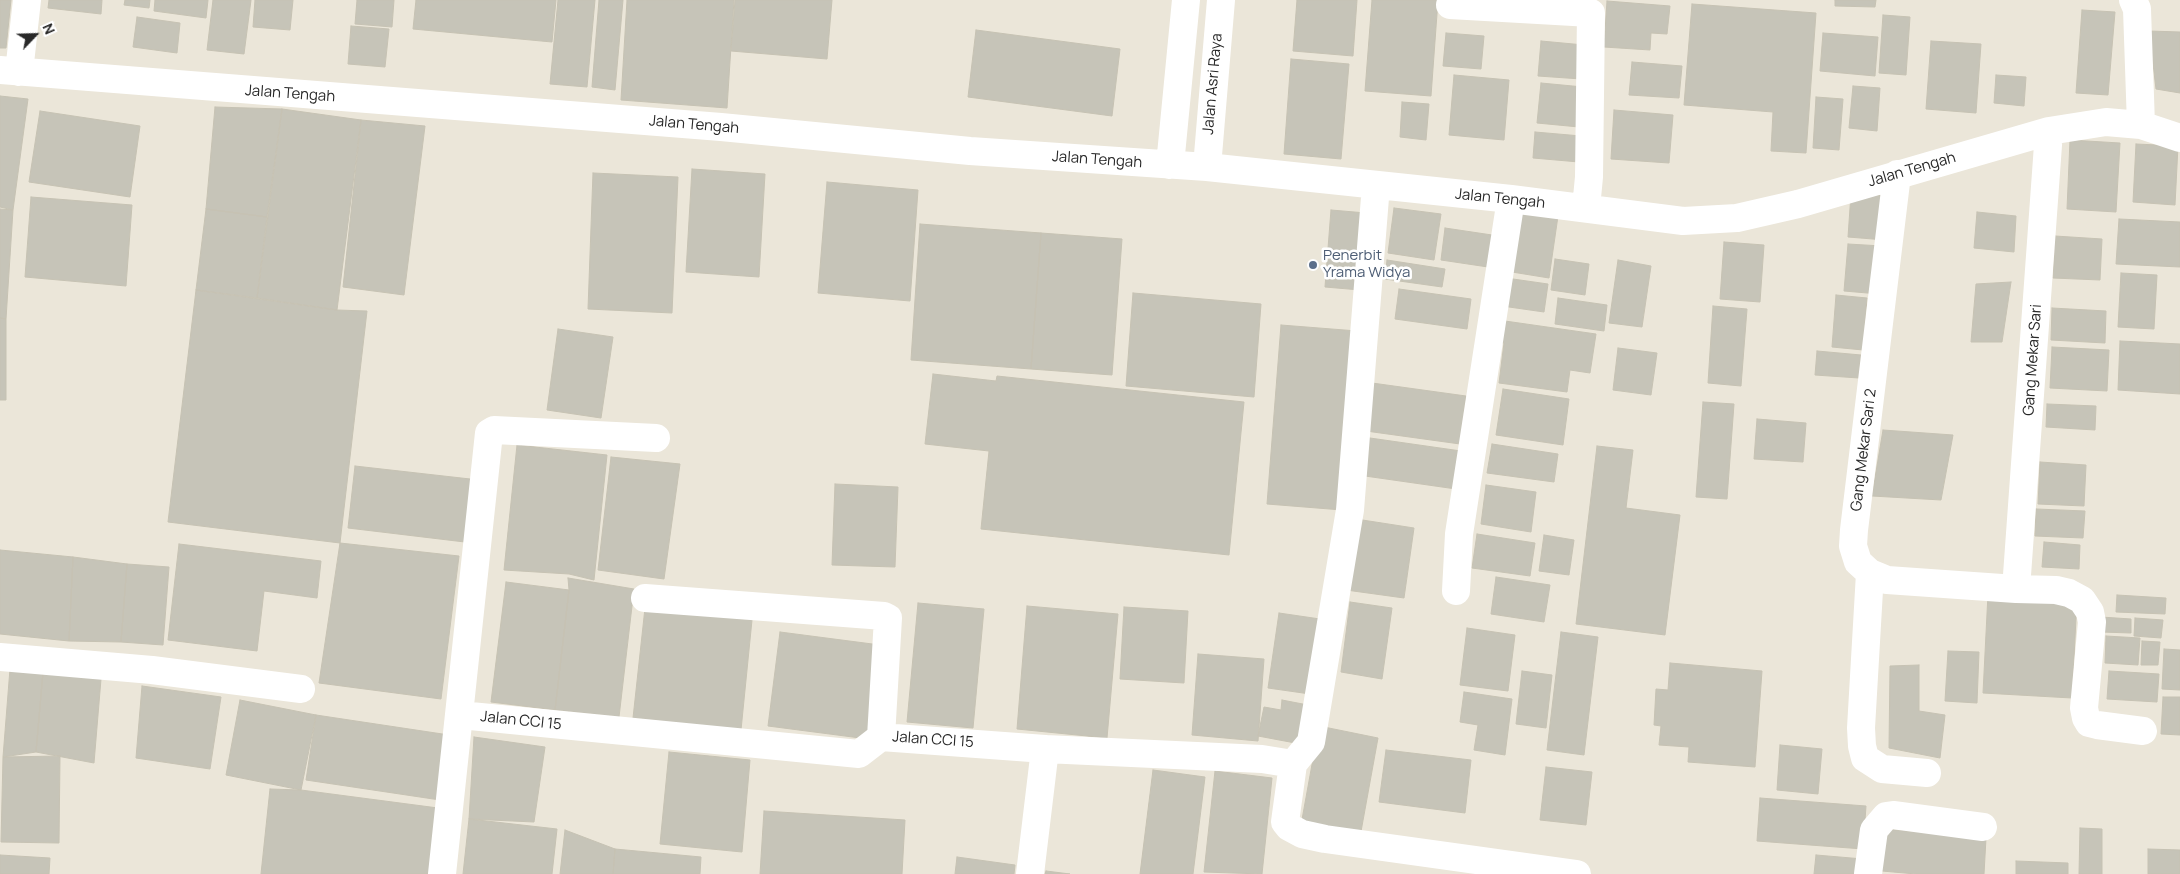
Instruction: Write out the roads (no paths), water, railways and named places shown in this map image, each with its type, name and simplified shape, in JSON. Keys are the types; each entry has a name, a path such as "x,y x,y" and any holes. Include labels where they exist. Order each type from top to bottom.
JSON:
{"street":[{"path":"9,71 27,0"},
{"path":"1170,165 1186,0"},
{"name":"Jalan Asri Raya","path":"1207,167 1220,0"},
{"path":"2133,0 2138,9 2141,125"},
{"path":"1450,5 1592,6 1589,177 1586,208"},
{"name":"Jalan Tengah","path":"9,71 721,127 970,151 1207,167 1511,199 1683,220 1737,218 1798,204 2049,131 2106,122 2141,125 2180,138"},
{"name":"Gang Mekar Sari","path":"2016,589 2049,131"},
{"name":"Gang Mekar Sari 2","path":"1870,573 1858,562 1853,546 1854,530 1897,174"},
{"path":"1376,185 1350,510 1311,742 1292,764 1285,822 1289,827 1302,834 1325,839 1577,874"},
{"path":"1456,591 1458,534 1511,199"},
{"path":"442,874 489,433 494,430 656,438"},
{"path":"1927,773 1882,769 1865,758 1862,728 1870,573 1887,580 2069,592 2082,600 2090,612 2092,622 2084,708 2086,718 2089,723 2097,725 2143,731"},
{"path":"645,598 884,616 888,618 881,737"},
{"path":"0,657 152,670 302,688"},
{"name":"Jalan CCI 15","path":"460,715 859,754 881,737 1045,749 1262,759 1292,764"},
{"path":"1030,874 1045,749"},
{"path":"1868,874 1874,830 1886,816 1893,815 1983,827"}],"place":[{"name":"Penerbit Yrama Widya","path":"1313,265"}]}
